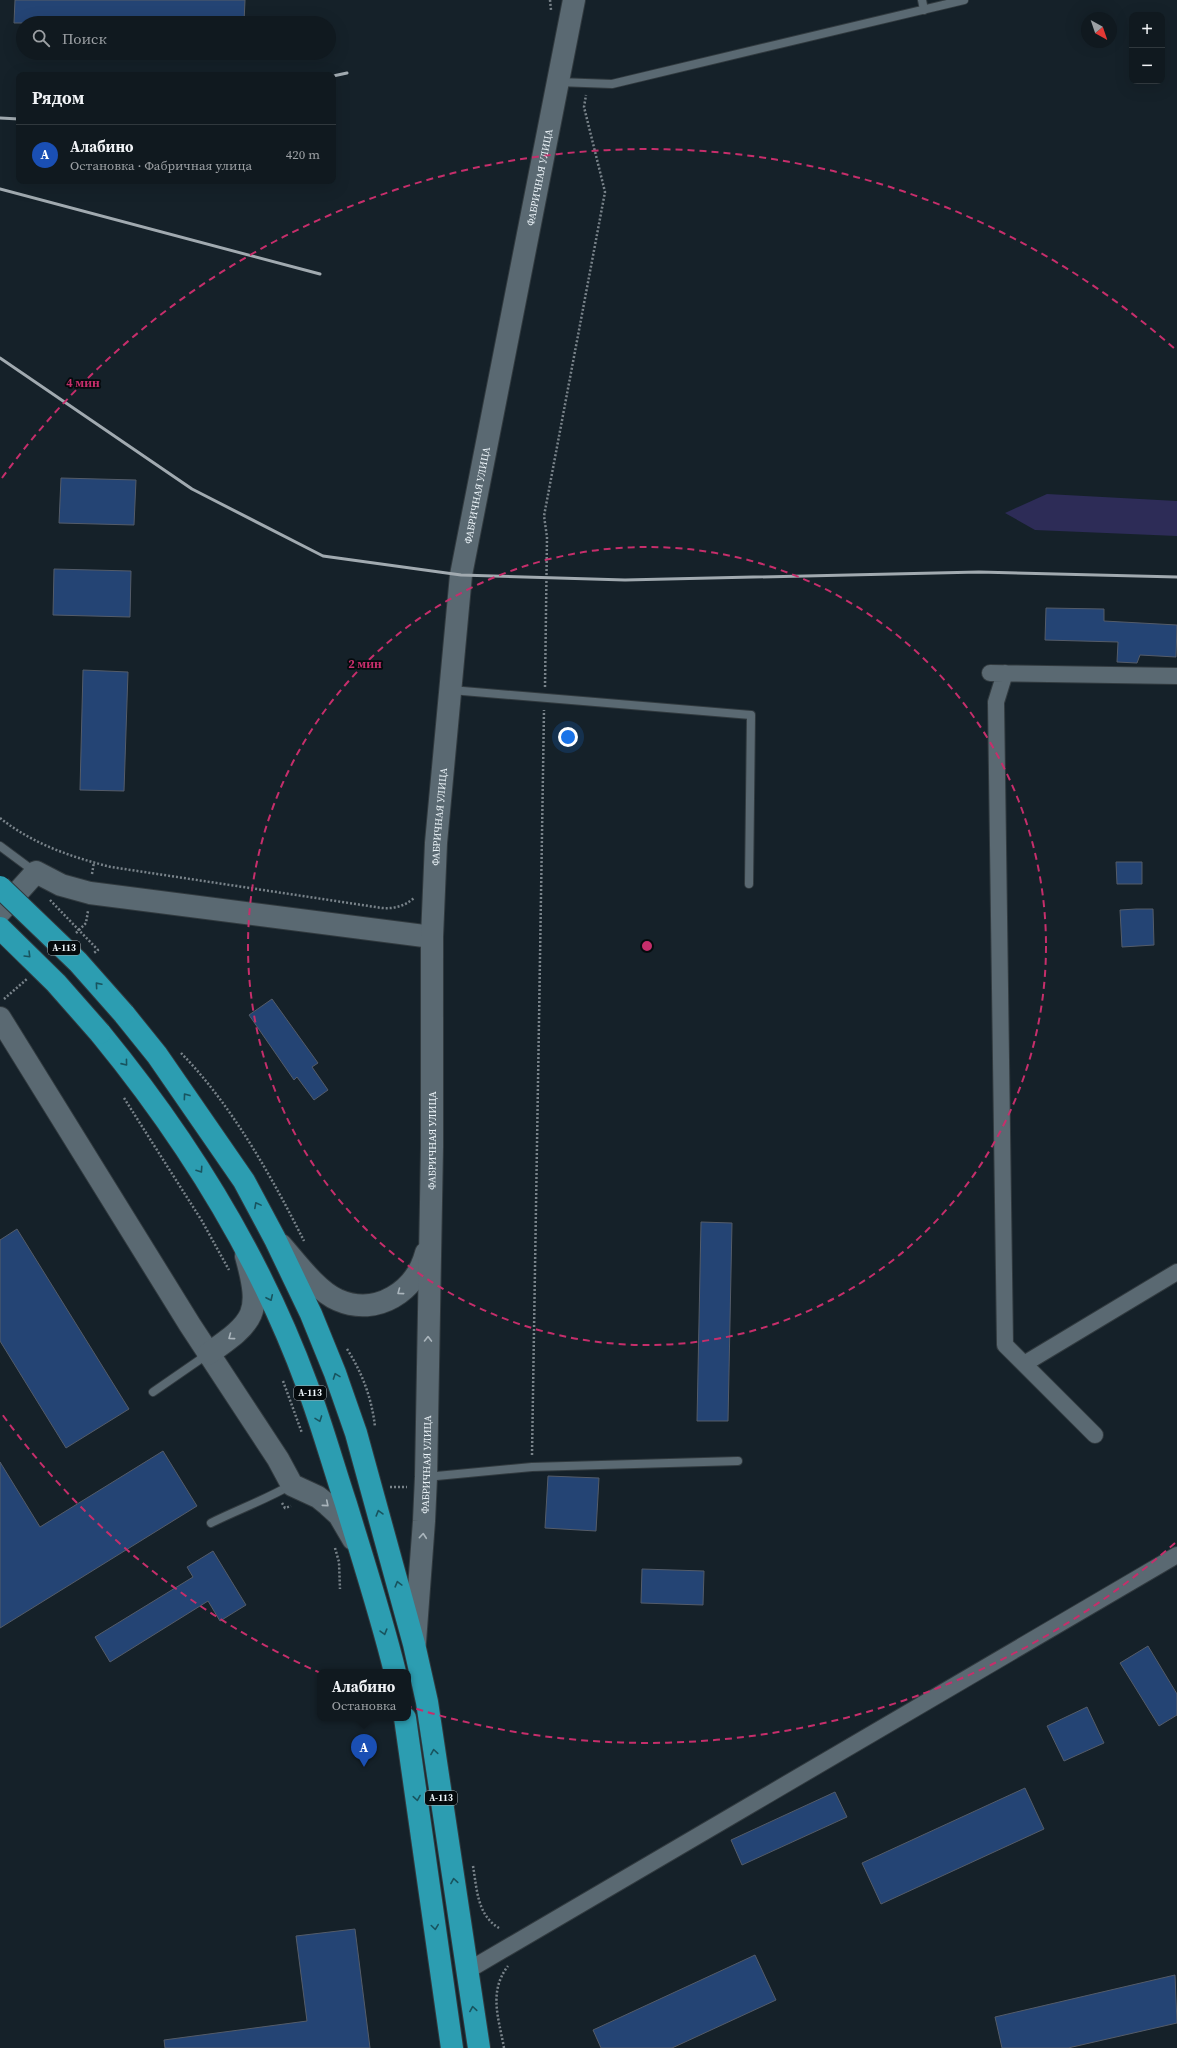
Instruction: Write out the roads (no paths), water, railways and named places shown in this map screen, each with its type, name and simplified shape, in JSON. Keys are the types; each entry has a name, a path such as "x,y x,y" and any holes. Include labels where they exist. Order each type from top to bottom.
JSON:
{"highway":[{"name":"А-113","path":"0,887 78,962 124,1014 157,1055 197,1110 244,1180 275,1239 314,1321 335,1373 356,1432 414,1644 427,1702 479,2048"},
{"name":"А-113","path":"0,928 56,983 134,1074 206,1178 241,1238 280,1320 307,1384 327,1442 394,1669"},
{"name":"А-113","path":"405,1721 452,2048"}],"street":[{"name":"ФАБРИЧНАЯ УЛИЦА","path":"414,1644 424,1520 420,1482 430,1234 432,937 436,843 461,576 574,0"},
{"path":"1095,1435 1005,1345 996,702 998,673 1177,676"},
{"path":"0,912 36,872 61,885 90,893 432,937"},
{"path":"0,1018 208,1354 278,1459 292,1485 318,1497 339,1515 361,1554"},
{"path":"275,1239 321,1288 338,1300 354,1304 371,1304 391,1298 401,1293 415,1280 423,1264 430,1234"},
{"path":"208,1354 243,1328 250,1319 253,1308 250,1272 241,1238"},
{"path":"1024,1364 1177,1272"},
{"path":"467,1970 1177,1555"}],"lane":[{"path":"922,0 924,10"},
{"path":"558,82 612,84 964,0"},
{"path":"450,690 751,715 749,884"},
{"path":"0,846 36,872"},
{"path":"153,1392 208,1354"},
{"path":"420,1482 532,1467 738,1462"},
{"path":"211,1524 236,1511 272,1496 292,1485"}],"railway":[{"path":"336,75 347,73"},
{"path":"0,118 16,119"},
{"path":"0,189 320,274"},
{"path":"0,358 192,489 323,556 461,575 625,580 979,572 1177,577"}],"place":[{"name":"Алабино","path":"364,1767"}]}
